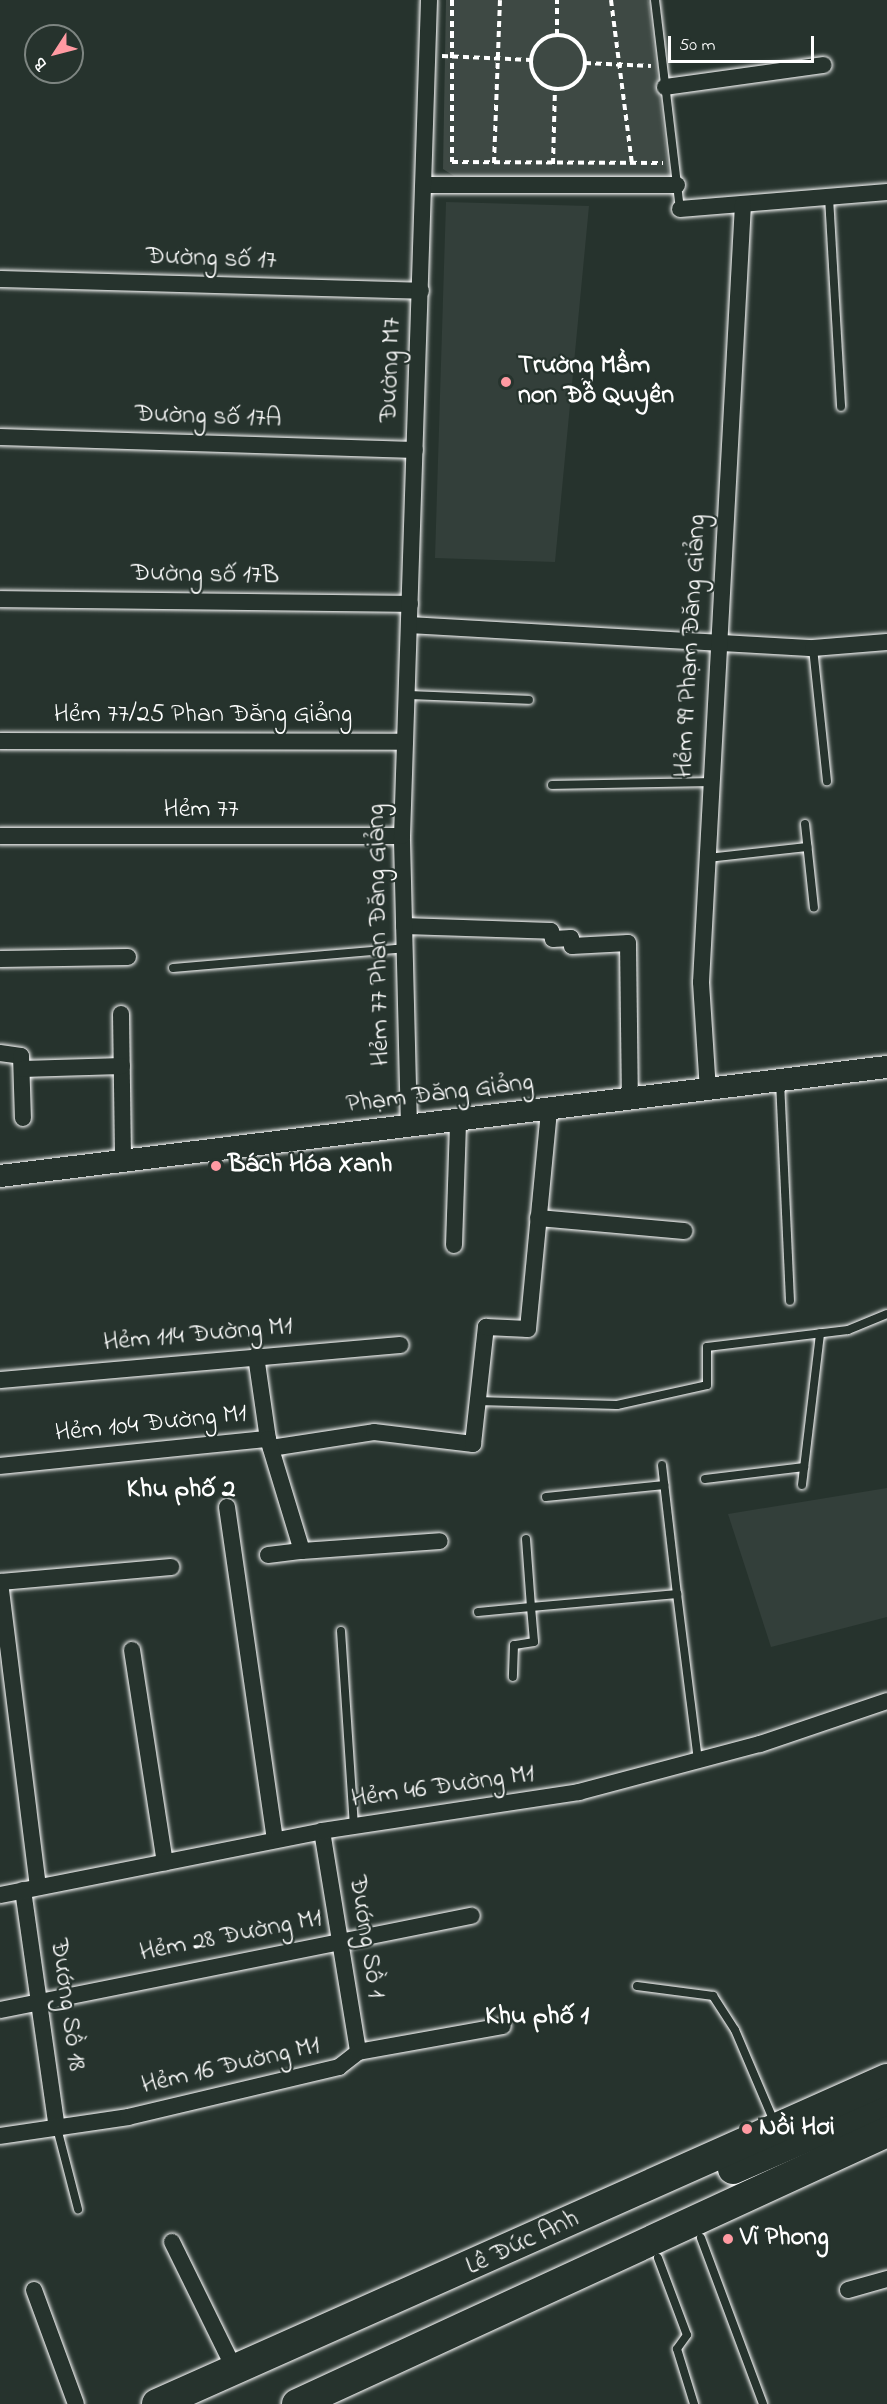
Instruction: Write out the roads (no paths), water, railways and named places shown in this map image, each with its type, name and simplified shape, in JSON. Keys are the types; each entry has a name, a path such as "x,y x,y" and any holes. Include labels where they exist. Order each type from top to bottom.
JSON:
{"highway":[{"name":"Lê Đức Anh","path":"157,2404 887,2079"},
{"name":"Lê Đức Anh","path":"201,2404 887,2102"},
{"name":"Lê Đức Anh","path":"297,2404 887,2132"},
{"path":"333,2404 887,2155"}],"street":[{"name":"Đường M7","path":"405,742 429,0"},
{"path":"659,82 824,65"},
{"path":"424,185 677,185"},
{"path":"680,209 887,192"},
{"name":"Hẻm 99 Phạm Đăng Giảng","path":"708,1091 701,982 743,204"},
{"name":"Đường số 17","path":"0,279 421,291"},
{"name":"Đường số 17A","path":"0,438 415,450"},
{"name":"Đường số 17B","path":"0,599 410,604"},
{"path":"409,625 813,648 887,642"},
{"name":"Hẻm 77/25 Phan Đăng Giảng","path":"0,741 405,742"},
{"name":"Hẻm 77 Phan Đăng Giảng","path":"405,742 402,836 409,1128"},
{"name":"Hẻm 77","path":"0,836 402,836"},
{"path":"404,926 551,932 553,939 571,938 572,946 628,943 630,1100"},
{"path":"0,959 128,957"},
{"path":"121,1014 123,1161"},
{"path":"0,1053 19,1053 23,1118"},
{"path":"21,1069 122,1066"},
{"name":"Phạm Đăng Giảng","path":"0,1176 458,1122 887,1067"},
{"path":"256,1356 269,1444 374,1432 473,1444 486,1327 528,1329 549,1110"},
{"path":"454,1245 458,1122"},
{"path":"538,1218 684,1231"},
{"name":"Hẻm 114 Đường M1","path":"0,1380 400,1345"},
{"name":"Hẻm 104 Đường M1","path":"0,1466 269,1444 302,1551"},
{"path":"227,1507 276,1840"},
{"path":"268,1555 440,1540"},
{"name":"Đướng Sồ 18","path":"57,2128 40,2002 0,1582 171,1567"},
{"path":"132,1650 165,1862"},
{"name":"Hẻm 46 Đường M1","path":"0,1895 322,1831 549,1798 698,1761 887,1701"},
{"name":"Đướng Sồ 1","path":"322,1831 358,2052"},
{"name":"Hẻm 28 Đường M1","path":"0,2010 472,1916"},
{"name":"Hẻm 16 Đường M1","path":"0,2136 128,2117 339,2067 358,2052 503,2026"},
{"path":"172,2242 235,2370"},
{"path":"848,2290 887,2279"},
{"path":"34,2290 76,2404"}],"lane":[{"path":"655,0 663,68 659,82 680,209"},
{"path":"829,198 841,407"},
{"path":"813,648 827,781"},
{"path":"407,695 529,700"},
{"path":"552,784 710,782"},
{"path":"805,824 814,908"},
{"path":"706,858 807,847"},
{"path":"173,968 404,948"},
{"path":"780,1081 790,1301"},
{"path":"476,1401 616,1405 707,1385 707,1347 858,1328 887,1314"},
{"path":"802,1485 820,1333"},
{"path":"662,1465 698,1761"},
{"path":"705,1479 804,1467"},
{"path":"546,1497 664,1485"},
{"path":"513,1677 514,1645 534,1642 526,1539"},
{"path":"478,1612 677,1594"},
{"path":"341,1631 354,1827"},
{"path":"637,1986 713,1996 735,2030 776,2127"},
{"path":"57,2128 78,2209"},
{"path":"701,2238 763,2404"},
{"path":"658,2258 687,2335 677,2349 694,2404"}],"place":[{"name":"Trường Mầm non Đỗ Quyên","path":"506,382"},
{"name":"Bách Hóa Xanh","path":"216,1166"},
{"name":"Nồi Hơi","path":"747,2129"},
{"name":"Vĩ Phong","path":"728,2239"}],"district":[{"name":"Khu phố 2","path":"181,1490"},
{"name":"Khu phố 1","path":"537,2017"}]}
